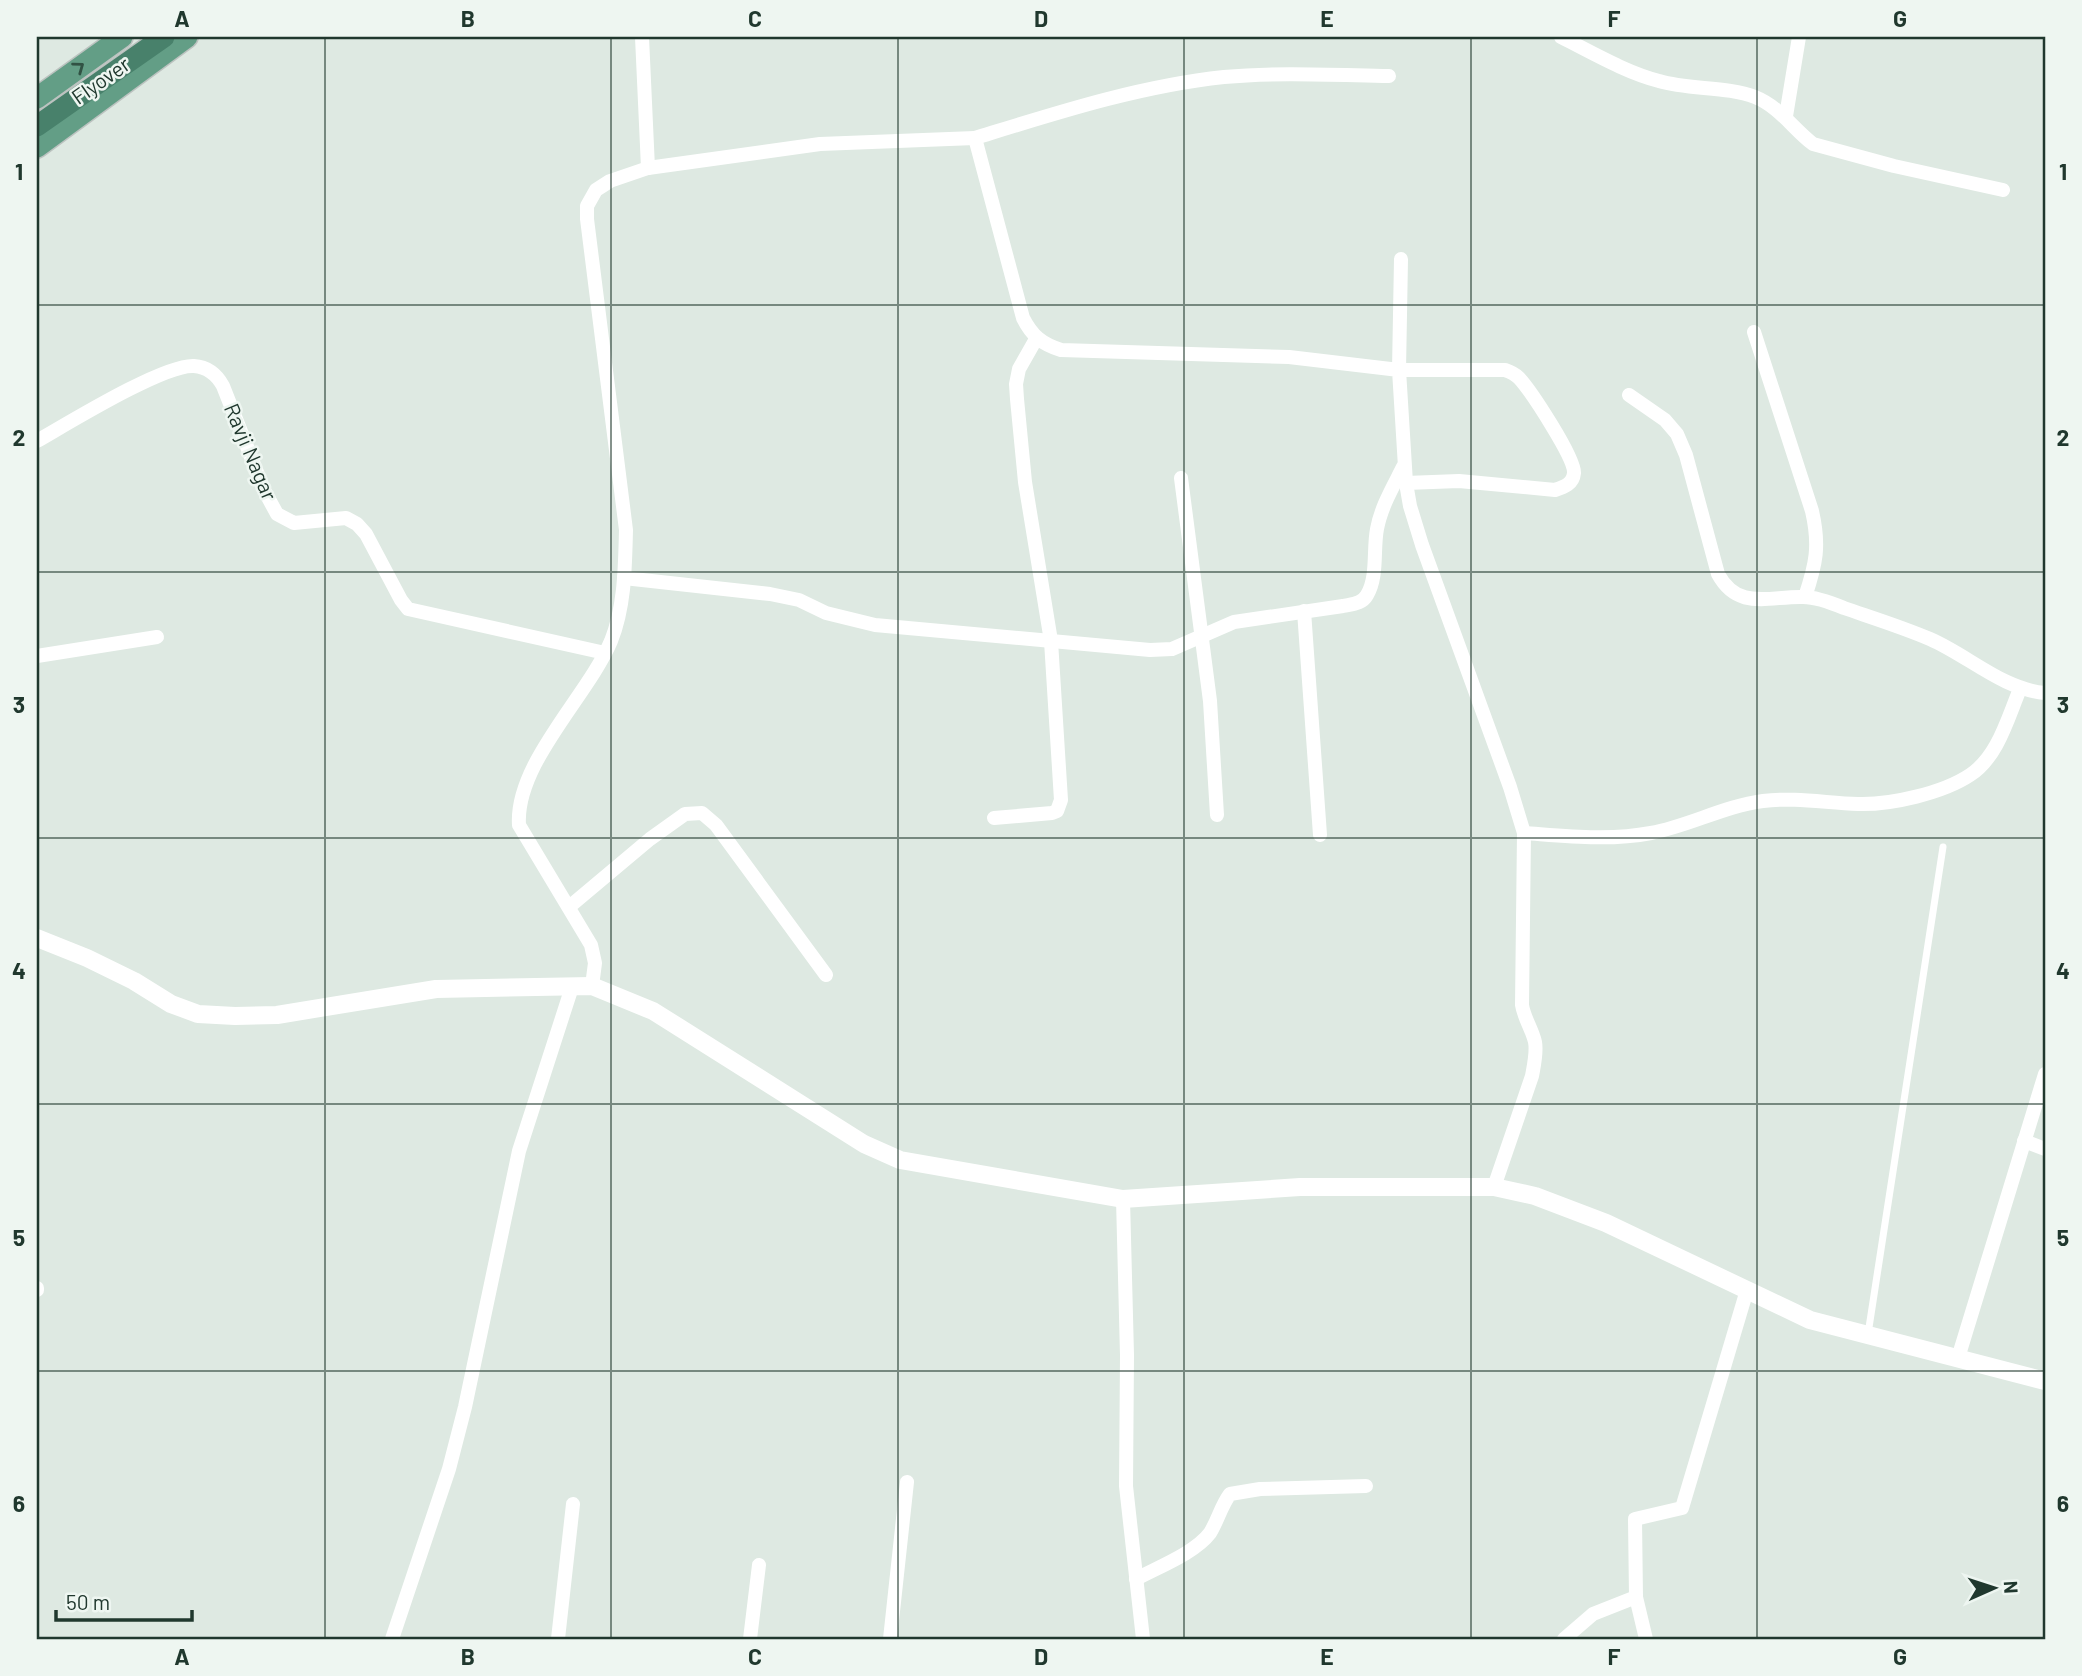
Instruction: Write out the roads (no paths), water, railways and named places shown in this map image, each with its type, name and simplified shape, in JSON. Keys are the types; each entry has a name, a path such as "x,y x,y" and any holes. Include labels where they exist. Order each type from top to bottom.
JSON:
{"highway":[{"name":"Flyover","path":"37,126 176,38"}],"main road":[{"path":"37,98 122,37"},
{"path":"37,147 176,38"}],"street":[{"path":"642,37 648,168"},
{"path":"1561,37 1622,68 1660,82 1754,96 1786,116 1813,144 1894,166 2003,190"},
{"path":"1786,116 1800,37"},
{"path":"592,986 595,963 592,946 519,825 518,810 540,755 577,701 612,639 624,578 626,530 587,219 587,206 596,190 610,181 648,168 820,144 975,138 1122,96 1221,78 1262,74 1389,76"},
{"path":"975,138 1023,318 1037,339 1061,350 1289,357 1399,370 1505,370 1516,375 1527,386 1571,458 1575,471 1572,481 1555,490 1459,481 1406,482"},
{"path":"1401,259 1399,370 1409,506 1506,774 1524,833 1521,1005 1535,1042 1535,1059 1532,1076 1494,1187"},
{"path":"1754,332 1818,536 1816,560 1805,597"},
{"path":"995,818 1052,813 1060,806 1051,642 1025,482 1016,384 1019,369 1037,339"},
{"name":"Ravji Nagar","path":"37,441 171,370 183,366 204,368 217,375 223,386 264,490 277,514 294,523 346,518 357,524 366,534 408,609 605,653"},
{"path":"1629,395 1665,420 1677,434 1686,455 1717,574 1725,587 1736,595 1752,599 1805,597 1839,606 1929,639 2020,689 2045,693"},
{"path":"624,578 770,594 799,600 826,613 875,625 1051,642 1150,650 1172,649 1234,622 1358,603 1366,598 1371,586 1381,512 1404,466"},
{"path":"1181,478 1210,701 1216,815"},
{"path":"1304,611 1320,835"},
{"path":"37,656 157,637"},
{"path":"1524,833 1618,837 1653,833 1750,803 1786,798 1861,804 1903,800 1971,774 1993,752 2020,689"},
{"path":"569,907 650,839 685,814 702,813 716,825 827,975"},
{"path":"37,939 87,958 134,981 171,1004 198,1014 277,1015 436,989 592,986 653,1011 864,1144 900,1160 1123,1199 1300,1187 1494,1187 1535,1196 1605,1223 1810,1320 2045,1381"},
{"path":"392,1639 449,1469 471,1381 519,1151 572,987"},
{"path":"1958,1358 2045,1073"},
{"path":"2024,1141 2045,1149"},
{"path":"1123,1199 1127,1354 1126,1486 1143,1639"},
{"path":"1646,1639 1636,1597 1635,1519 1682,1508 1746,1290"},
{"path":"890,1639 907,1482"},
{"path":"1136,1579 1202,1541 1209,1534 1230,1494 1260,1489 1366,1486"},
{"path":"558,1639 573,1504"},
{"path":"750,1639 759,1565"},
{"path":"1564,1639 1593,1614 1636,1597"}],"lane":[{"path":"1868,1335 1943,847"}]}
